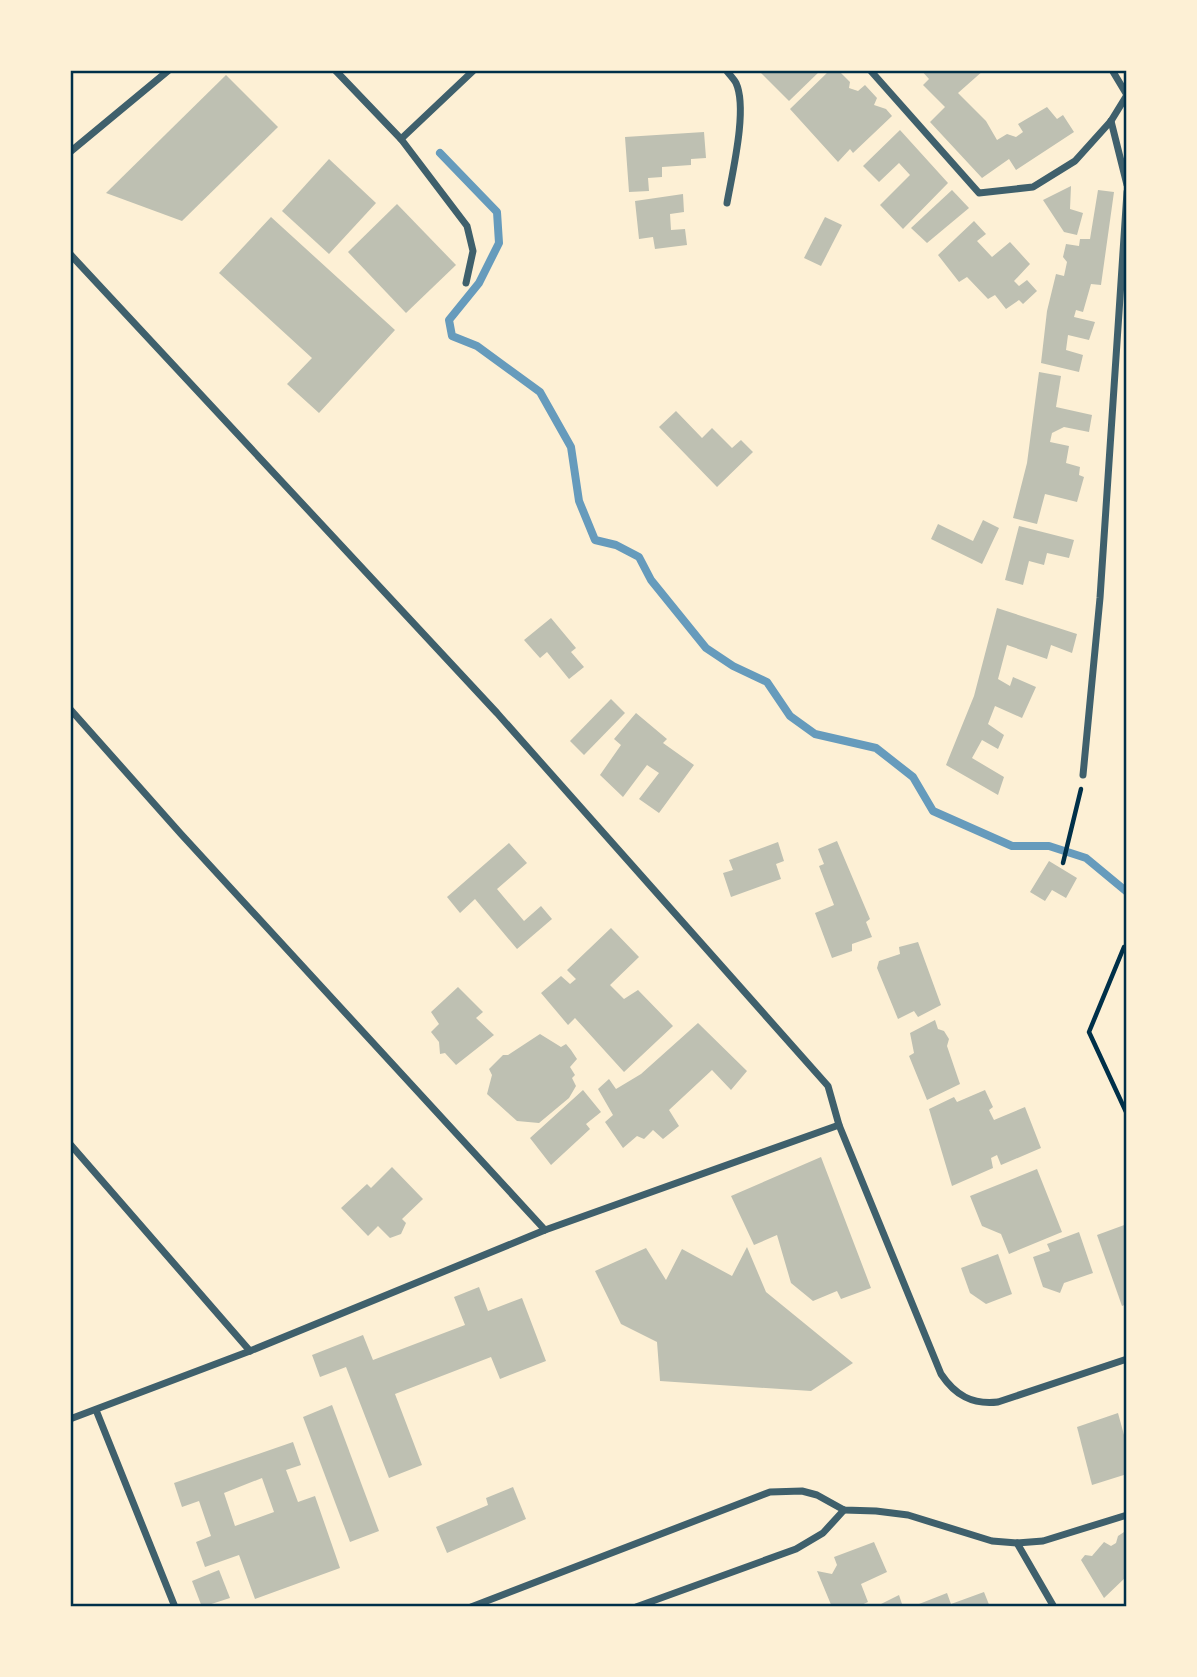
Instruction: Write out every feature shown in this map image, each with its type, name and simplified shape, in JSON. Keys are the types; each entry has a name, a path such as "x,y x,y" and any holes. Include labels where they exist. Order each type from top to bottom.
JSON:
{"street":[{"path":"70,152 169,70"},
{"path":"335,70 401,139 467,226 473,251 466,283"},
{"path":"401,139 474,70"},
{"path":"726,70 736,84 740,110 739,142 727,203"},
{"path":"870,70 979,193 1033,187 1075,161 1111,121 1127,95 1112,70"},
{"path":"1111,121 1127,185"},
{"path":"1083,775 1101,598 1127,192"},
{"path":"70,254 497,713 828,1086 839,1125 941,1374 958,1395 971,1401 998,1402 1127,1359"},
{"path":"70,709 181,834 545,1230"},
{"path":"70,1419 250,1350 545,1230 839,1125"},
{"path":"70,1144 250,1350"},
{"path":"96,1410 175,1607"},
{"path":"471,1607 770,1492 786,1490 809,1493 844,1510 908,1515 992,1541 1017,1543 1043,1541 1127,1515"},
{"path":"636,1607 810,1542 829,1528 844,1510"},
{"path":"1017,1543 1054,1607"}],"path":[{"path":"1063,863 1076,816 1083,775"},
{"path":"1125,947 1089,1032 1127,1114"}],"building":[{"path":"758,70 821,70 789,101"},
{"path":"830,70 838,70 850,82 849,88 858,91 865,85 877,98 874,105 886,109 892,116 853,153 850,149 838,162 790,109"},
{"path":"921,70 984,70 958,93 986,121 997,140 1007,134 1016,137 1023,132 1018,124 1047,107 1057,119 1063,115 1074,132 1016,170 1009,159 982,178 930,122 945,107 923,85 929,79"},
{"path":"226,75 278,127 182,221 106,193"},
{"path":"900,130 948,183 903,229 880,205 910,175 899,163 879,182 863,166"},
{"path":"704,132 706,158 691,159 691,165 662,167 662,177 648,178 649,191 629,192 625,137"},
{"path":"329,159 376,203 329,254 282,211"},
{"path":"1071,186 1070,209 1083,213 1077,235 1064,232 1043,200"},
{"path":"952,190 969,208 927,243 911,228"},
{"path":"1098,190 1114,192 1101,285 1091,284 1083,312 1076,310 1074,317 1095,322 1089,340 1068,335 1066,350 1083,355 1079,372 1041,363 1047,311 1056,274 1064,276 1067,262 1063,257 1066,244 1079,246 1080,239 1090,239"},
{"path":"683,194 684,212 670,214 671,230 685,229 687,245 655,249 653,237 639,239 635,201"},
{"path":"397,204 456,265 406,313 348,252"},
{"path":"271,217 395,330 319,413 287,384 312,358 219,273"},
{"path":"825,217 842,225 821,266 804,258"},
{"path":"974,221 986,234 977,241 992,257 1010,242 1030,264 1014,281 1019,286 1027,280 1037,291 1023,304 1019,300 1006,309 995,295 988,299 967,277 959,282 938,255"},
{"path":"1039,372 1061,376 1056,407 1092,415 1089,432 1064,427 1052,433 1050,442 1069,446 1066,463 1080,467 1079,475 1084,477 1077,502 1045,494 1037,524 1013,518 1027,463"},
{"path":"676,411 702,438 712,428 732,448 741,440 753,452 717,487 659,427"},
{"path":"983,520 999,528 982,564 931,539 938,524 973,541"},
{"path":"1019,526 1074,540 1069,558 1047,553 1044,565 1029,561 1023,585 1005,580"},
{"path":"997,608 1077,634 1072,653 1051,645 1047,659 1007,645 998,679 1010,686 1013,677 1036,687 1022,718 995,706 988,724 1004,735 998,749 982,740 972,758 1004,777 998,795 946,765 974,696"},
{"path":"551,618 576,648 571,652 584,667 569,679 547,652 540,658 524,640"},
{"path":"611,699 625,713 584,755 570,741"},
{"path":"636,713 667,739 663,743 694,765 659,813 639,799 659,773 647,765 623,797 600,775 621,745 614,739"},
{"path":"837,841 870,919 866,922 872,937 852,944 852,951 832,958 815,913 834,905 819,866 824,864 818,849"},
{"path":"778,842 784,861 776,864 781,879 731,897 723,873 733,870 729,860"},
{"path":"509,843 527,863 497,889 524,921 541,906 552,919 517,949 475,899 460,913 447,897"},
{"path":"1049,861 1077,878 1066,898 1052,890 1045,901 1030,892"},
{"path":"611,928 639,957 610,985 624,999 638,990 673,1026 624,1072 575,1018 568,1025 541,993 561,976 570,984 576,979 567,970"},
{"path":"918,942 941,1005 918,1017 914,1011 898,1019 877,968 879,961 900,954 899,947"},
{"path":"458,987 483,1012 476,1018 494,1035 456,1065 445,1053 440,1054 439,1042 431,1032 439,1024 431,1012"},
{"path":"935,1020 938,1029 944,1031 949,1039 947,1046 960,1084 927,1100 909,1056 914,1053 910,1033"},
{"path":"698,1023 747,1071 731,1090 712,1070 669,1110 679,1126 663,1139 653,1130 644,1139 637,1136 623,1148 605,1122 613,1115 598,1089 609,1079 616,1089 641,1074"},
{"path":"540,1034 561,1047 566,1044 571,1050 577,1059 570,1067 575,1075 572,1078 576,1086 569,1098 539,1123 517,1121 487,1094 492,1075 489,1069 503,1055 508,1055"},
{"path":"583,1090 601,1112 586,1124 590,1129 551,1165 530,1138"},
{"path":"985,1090 993,1107 989,1110 994,1120 1025,1107 1041,1148 1001,1165 997,1155 991,1158 993,1168 952,1186 929,1109 954,1097 957,1102"},
{"path":"821,1157 871,1288 841,1299 837,1291 813,1301 791,1283 777,1235 754,1245 731,1196"},
{"path":"392,1167 423,1199 402,1219 406,1223 401,1234 390,1238 378,1226 368,1236 341,1208 367,1184 371,1188"},
{"path":"1037,1169 1062,1232 1009,1254 1001,1234 982,1226 970,1196"},
{"path":"1127,1224 1127,1304 1122,1306 1097,1235"},
{"path":"1079,1232 1093,1273 1064,1283 1060,1293 1043,1287 1033,1257 1050,1251 1047,1244"},
{"path":"747,1247 766,1292 853,1363 811,1391 660,1381 657,1342 621,1324 595,1271 646,1248 666,1280 682,1249 732,1276"},
{"path":"998,1254 1012,1294 986,1304 970,1293 961,1268"},
{"path":"479,1287 488,1311 522,1298 546,1361 500,1379 491,1357 395,1394 422,1465 389,1478 346,1367 320,1377 312,1355 363,1335 373,1360 465,1325 454,1297"},
{"path":"332,1405 379,1531 350,1542 303,1417"},
{"path":"1118,1413 1127,1446 1127,1474 1092,1485 1077,1427"},
{"path":"293,1442 301,1465 286,1470 298,1502 315,1496 340,1568 255,1599 239,1555 205,1567 196,1542 211,1536 199,1501 182,1507 174,1483","holes":["262,1478 274,1512 235,1526 224,1493"]},
{"path":"513,1487 526,1519 447,1553 436,1527 488,1505 486,1498"},
{"path":"1127,1530 1127,1576 1104,1598 1081,1560 1085,1555 1092,1556 1104,1542 1111,1546 1116,1543 1118,1536"},
{"path":"874,1542 887,1572 861,1584 868,1602 857,1607 832,1607 817,1571 832,1574 837,1565 834,1557"},
{"path":"219,1570 230,1598 202,1607 192,1581"},
{"path":"984,1592 990,1607 921,1607 919,1604 947,1593 951,1604"},
{"path":"899,1595 903,1607 875,1607"}],"waterway":[{"path":"440,153 497,212 499,243 479,283 449,320 452,336 477,346 540,392 571,447 579,501 595,540 616,545 639,557 651,580 706,648 733,666 767,682 790,716 815,734 876,748 913,777 933,811 1012,846 1049,846 1086,858 1127,892"}]}
